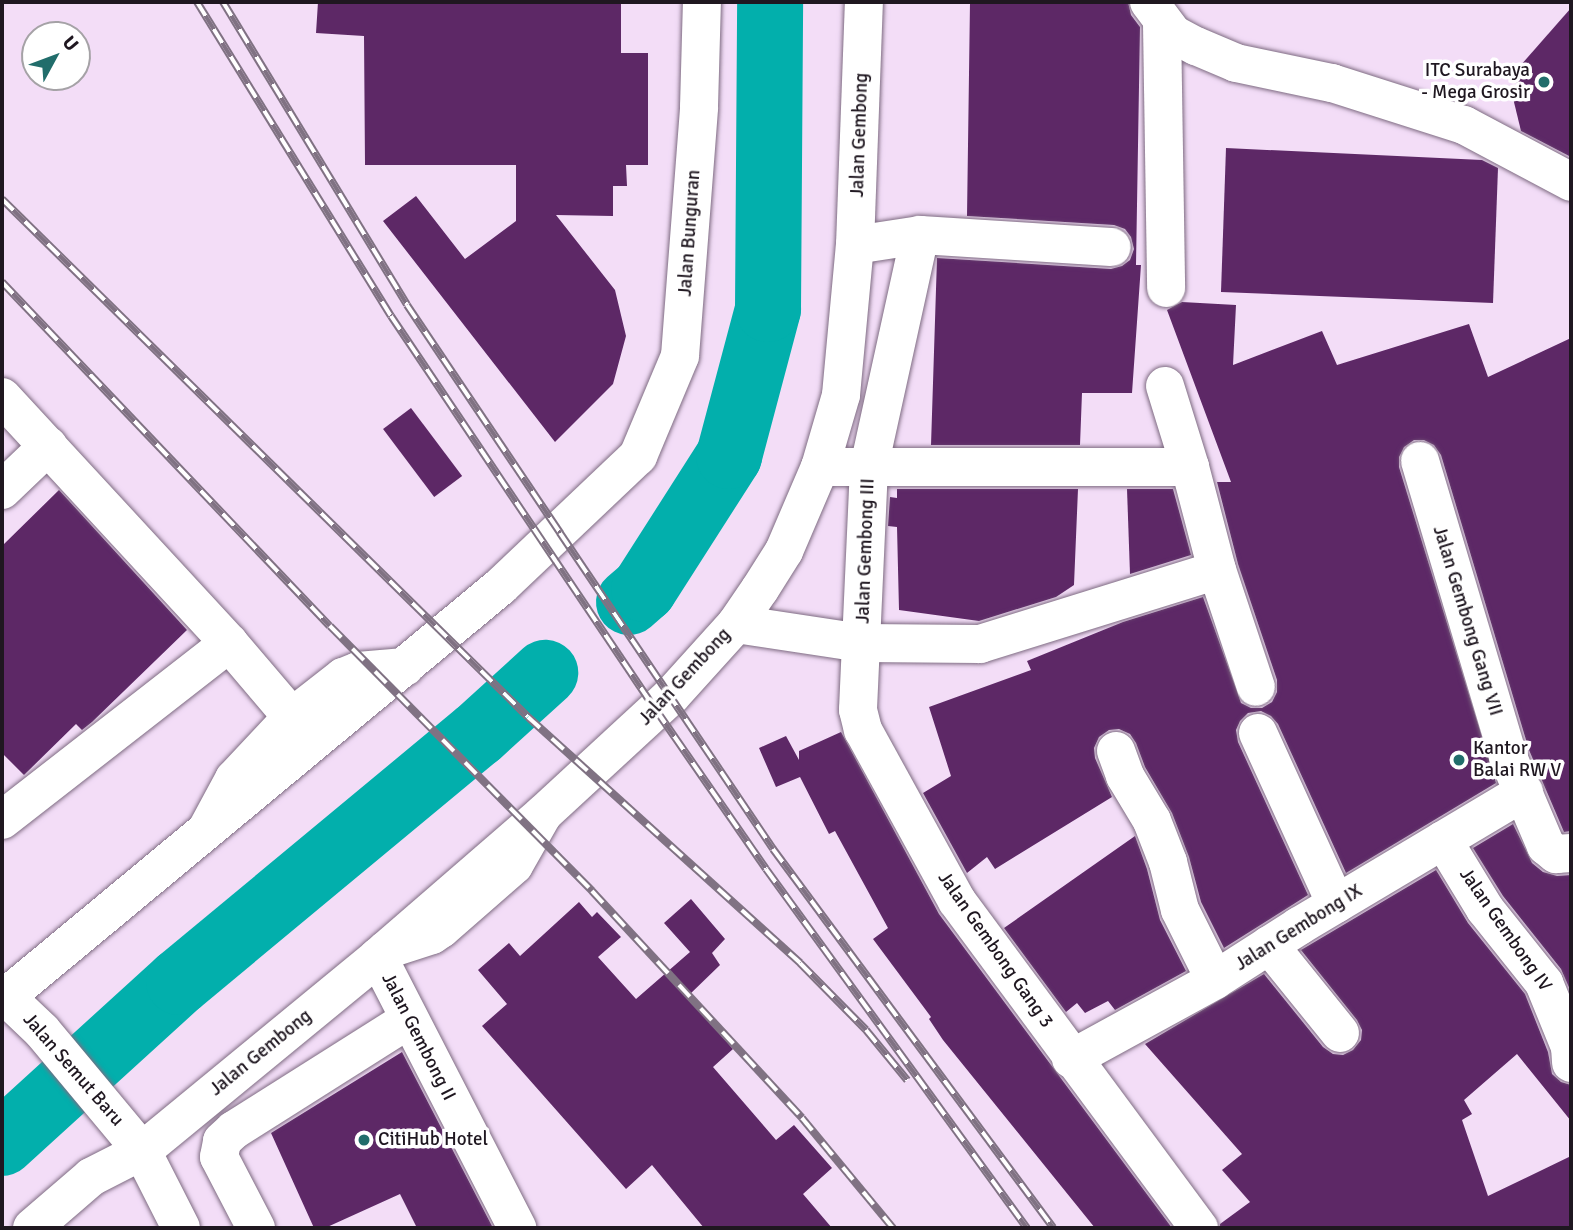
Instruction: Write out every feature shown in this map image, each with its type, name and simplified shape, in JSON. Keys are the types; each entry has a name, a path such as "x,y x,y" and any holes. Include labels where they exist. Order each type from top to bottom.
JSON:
{"street":[{"name":"Jalan Bunguran","path":"405,667 546,546 638,456 680,356 699,107 702,2"},
{"name":"Jalan Gembong","path":"32,1228 91,1177 142,1151 382,954 543,814 671,696 736,624 784,551 821,467 841,395 855,245 864,2"},
{"path":"1156,13 1184,40 1236,63 1332,83 1464,125 1571,182"},
{"path":"1156,13 1166,288"},
{"path":"920,235 869,467 1190,467"},
{"path":"855,245 920,235 1112,247"},
{"path":"1165,386 1217,570 1256,687"},
{"path":"2,397 229,643 292,717"},
{"path":"2,490 48,446"},
{"name":"Jalan Gembong Gang VII","path":"1419,461 1508,757 1546,846 1564,854"},
{"name":"Jalan Gembong III","path":"821,467 869,467 862,643"},
{"path":"736,624 862,643 980,644 1217,570"},
{"path":"2,820 229,643"},
{"name":"Jalan Gembong Gang 3","path":"862,643 858,710 863,730 957,901 1071,1059 1199,1228"},
{"path":"207,830 234,779 292,717 343,677 358,671 405,667"},
{"path":"3,997 405,667"},
{"path":"1258,733 1336,904"},
{"path":"1116,751 1125,776 1152,821 1168,862 1180,910 1215,980"},
{"name":"Jalan Gembong IX","path":"1071,1059 1215,980 1524,792"},
{"name":"Jalan Gembong IV","path":"1443,840 1485,909 1545,983 1570,1047 1571,1063"},
{"path":"1269,945 1340,1033"},
{"name":"Jalan Gembong II","path":"382,954 408,1020 517,1228"},
{"name":"Jalan Semut Baru","path":"3,997 42,1031 100,1097 142,1151 181,1228"},
{"path":"256,1228 219,1157 222,1142 234,1130 408,1020"}],"building":[{"path":"318,2 621,2 621,53 648,53 648,165 626,165 627,186 613,186 613,216 556,215 615,290 626,336 613,384 555,442 383,221 416,196 465,259 516,221 516,165 365,165 364,36 316,33"},
{"path":"970,2 1128,2 1131,15 1140,27 1136,265 1141,265 1132,393 1082,393 1080,445 931,445 937,258 1111,269 1130,260 1134,249 1131,237 1125,229 1114,225 967,216"},
{"name":"ITC Surabaya - Mega Grosir","path":"1571,8 1571,157 1521,131 1513,98 1520,66"},
{"path":"1226,148 1482,160 1498,168 1493,303 1221,292"},
{"path":"1182,302 1236,305 1233,365 1322,331 1337,365 1469,324 1488,377 1571,338 1571,831 1564,832 1529,750 1441,455 1434,445 1424,440 1414,440 1404,447 1399,457 1399,467 1496,783 1346,873 1278,724 1271,716 1261,711 1248,713 1236,730 1238,742 1308,895 1224,948 1201,902 1189,857 1172,813 1145,767 1136,743 1130,734 1119,729 1109,730 1099,737 1094,748 1095,758 1112,797 995,869 987,857 967,873 923,793 951,776 929,707 1031,670 1027,661 1123,622 1203,597 1241,703 1251,708 1262,708 1272,702 1277,692 1277,680 1238,564 1217,482 1231,482 1167,310"},
{"path":"411,408 462,476 434,497 383,429"},
{"path":"897,489 1078,489 1074,585 1056,597 979,621 899,610 897,527 888,526 890,497 897,498"},
{"path":"1127,489 1173,489 1191,555 1130,574"},
{"path":"59,490 187,630 92,722 82,730 76,724 24,775 2,753 2,546"},
{"path":"841,732 939,914 1172,1228 1095,1228 943,1040 929,1019 931,1017 873,939 888,928 835,831 829,834 800,777 776,787 759,748 786,736 799,760 799,751"},
{"path":"1513,824 1532,863 1543,872 1557,876 1571,875 1571,992 1561,969 1503,896 1473,848"},
{"path":"1135,836 1160,920 1186,971 1115,1010 1108,1001 1085,1013 1077,1003 1066,1012 1004,928"},
{"path":"1436,870 1468,923 1525,994 1548,1052 1552,1074 1561,1082 1571,1085 1571,1121 1517,1054 1464,1100 1472,1114 1462,1120 1488,1196 1571,1156 1571,1228 1220,1228 1220,1224 1250,1202 1222,1170 1242,1154 1145,1044 1264,974 1323,1047 1333,1054 1343,1055 1353,1050 1361,1040 1362,1030 1357,1020 1301,950"},
{"path":"691,899 725,939 712,953 720,965 687,997 733,1049 713,1067 776,1140 794,1125 832,1168 803,1194 832,1228 704,1228 652,1165 626,1189 482,1026 507,1004 478,970 509,943 520,956 579,902 592,917 597,912 621,937 598,957 636,999 690,952 664,923"},
{"name":"CitiHub Hotel","path":"402,1052 493,1228 417,1228 400,1194 325,1228 314,1228 271,1133"}],"waterway":[{"path":"629,602 644,589 729,456 768,309 770,2"},
{"path":"2,1143 179,982 478,734 545,673"}],"railway":[{"path":"197,2 391,316 656,710 766,869 1027,1228"},
{"path":"223,2 407,305 773,849 1053,1228"},
{"path":"2,199 528,717 800,963 866,1030 907,1080"},
{"path":"2,282 330,626 592,891 802,1118 893,1228"}],"place":[{"name":"ITC Surabaya - Mega Grosir","path":"1544,82"},
{"name":"Kantor Balai RW V","path":"1459,760"},
{"name":"CitiHub Hotel","path":"364,1140"}]}
